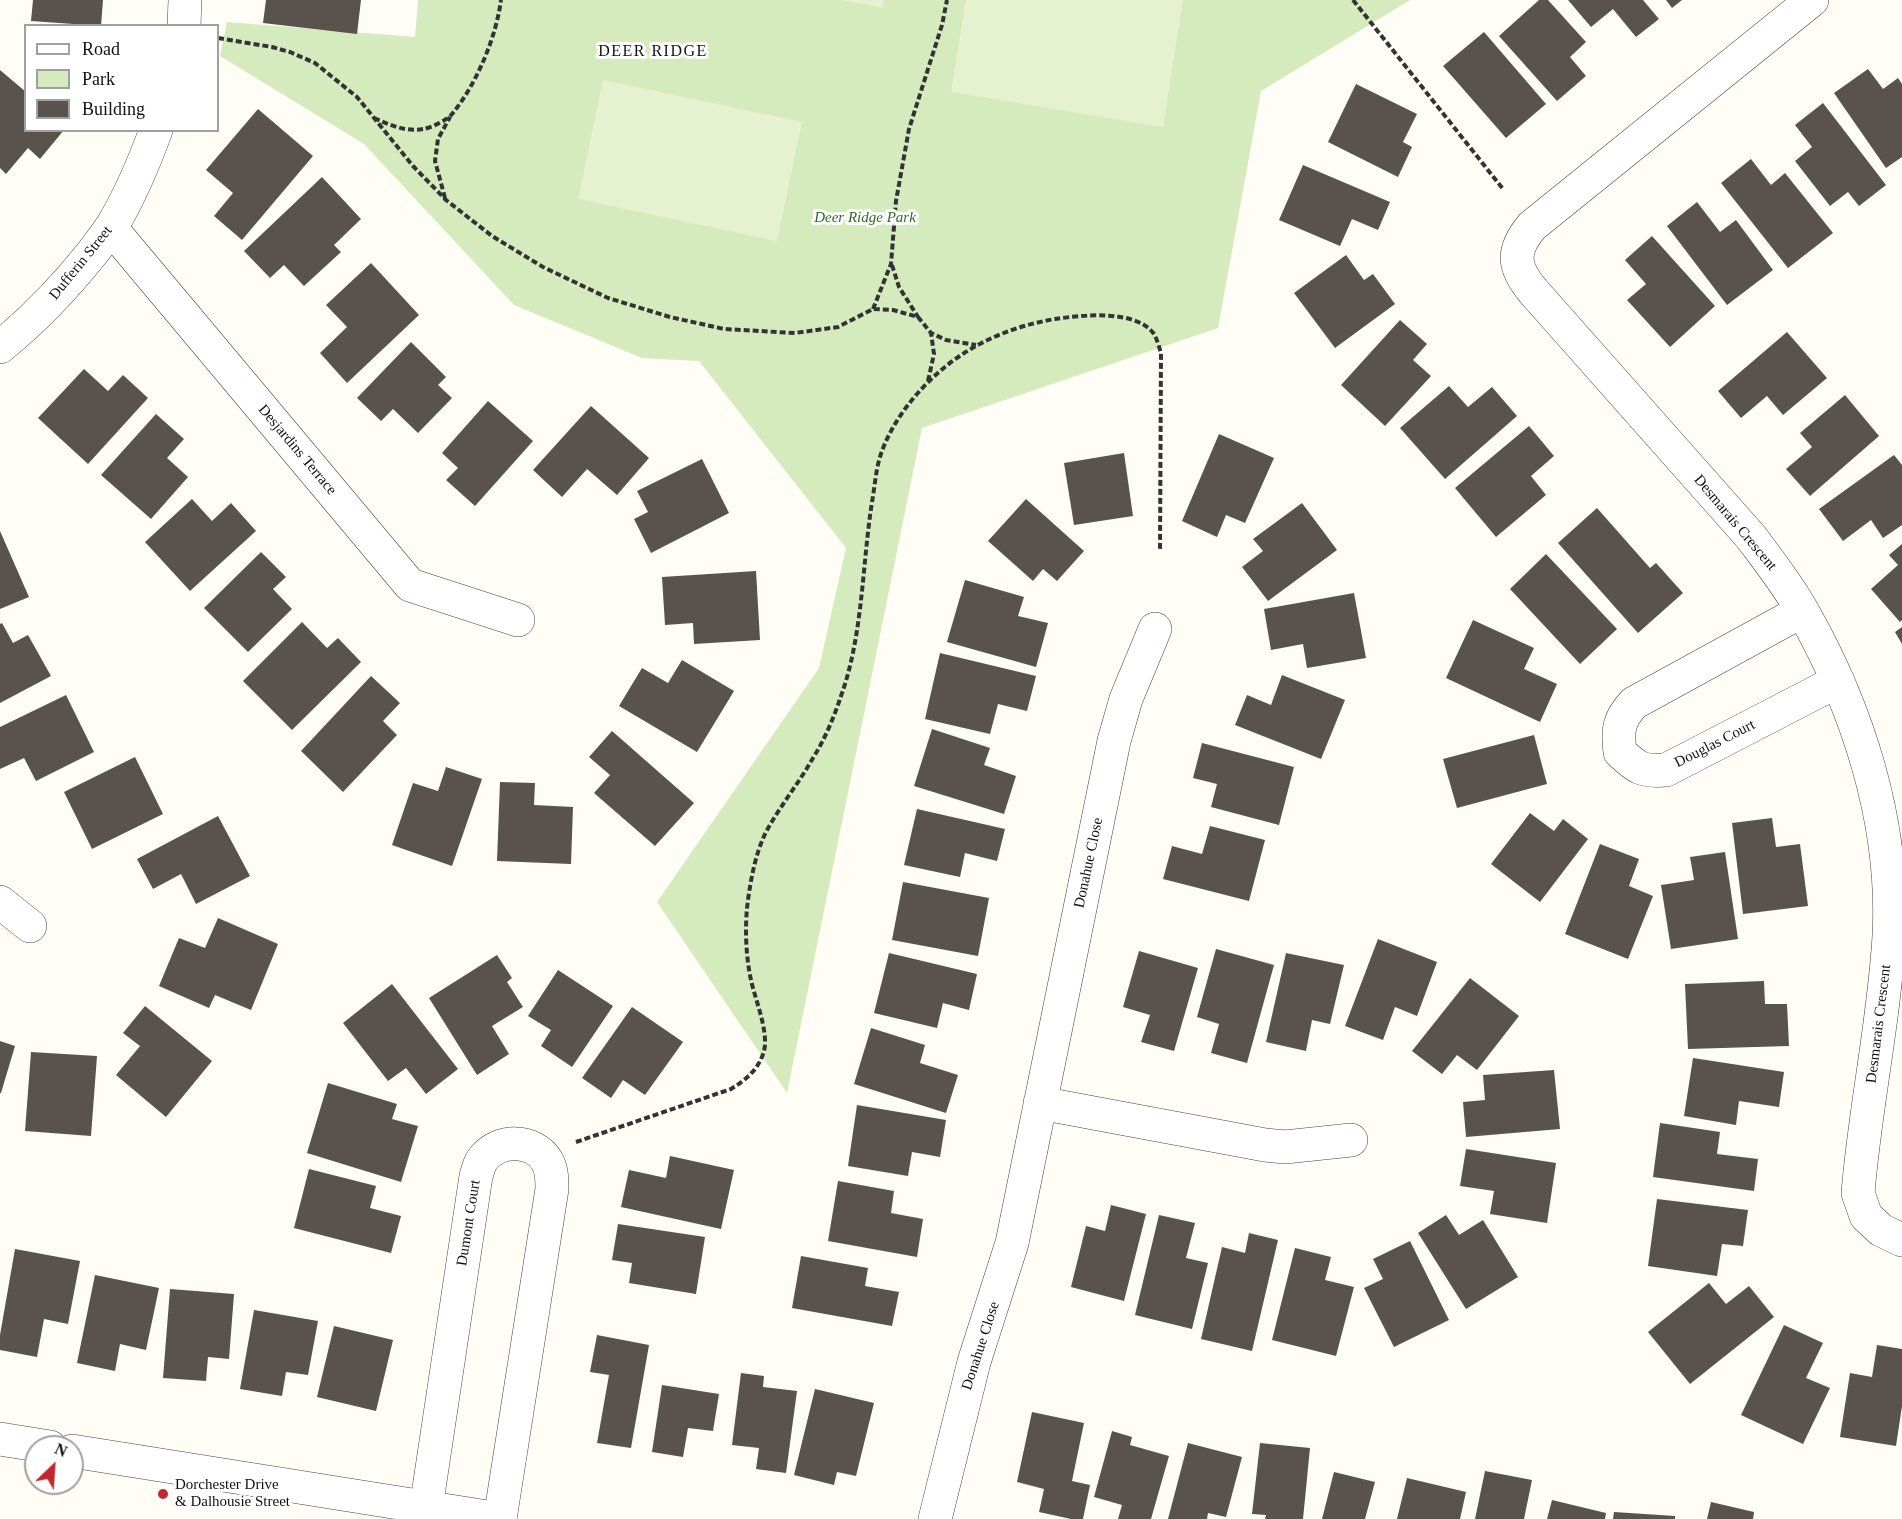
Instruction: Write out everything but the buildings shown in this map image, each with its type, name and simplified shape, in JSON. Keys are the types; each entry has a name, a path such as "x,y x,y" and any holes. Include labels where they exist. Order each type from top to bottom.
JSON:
{"street":[{"path":"184,24 185,0"},
{"name":"Desmarais Crescent","path":"1812,0 1532,226 1523,237 1517,250 1517,262 1522,278 1751,537 1802,611 1838,681 1867,760 1878,803 1889,898 1889,934 1881,1024 1858,1193 1866,1216 1881,1230 1902,1240"},
{"name":"Dufferin Street","path":"0,347 49,303 82,266 111,228 134,187 155,132"},
{"name":"Desjardins Terrace","path":"111,228 410,585 518,620"},
{"name":"Douglas Court","path":"1802,611 1634,703 1623,715 1619,727 1620,752 1632,763 1648,771 1666,770 1838,681"},
{"name":"Donahue Close","path":"935,1519 971,1372 1012,1243 1114,741 1126,699 1155,629"},
{"path":"0,902 30,926"},
{"path":"1040,1102 1265,1145 1285,1147 1351,1140"},
{"name":"Dumont Court","path":"426,1508 476,1176 482,1160 493,1150 504,1145 530,1146 541,1153"},
{"path":"84,1452 464,1516 500,1519 552,1189 549,1163 541,1153"},
{"path":"0,1440 24,1443"}],"path":[{"path":"446,200 435,161 438,139 470,87 486,54 501,0"},
{"path":"873,309 891,264 896,201 909,129 942,25 947,0"},
{"path":"1353,0 1503,189"},
{"path":"219,38 272,47 315,63 357,97 413,166 446,200 492,236 543,267 608,298 670,317 724,329 795,333 838,327 873,309 893,310 918,317"},
{"path":"374,117 400,129 424,129 450,117"},
{"path":"891,264 899,287 931,333 946,340 977,345"},
{"path":"541,1153 731,1089 756,1069 765,1050 764,1033 751,977 747,942 747,908 753,876 766,833 815,756 842,696 855,642 867,532 881,452 907,406 928,382 952,360 977,345 1020,326 1094,315 1122,317 1145,325 1155,335 1161,353 1160,551"},
{"path":"928,382 934,354 931,333"}],"green space":[{"name":"Deer Ridge Park","path":"418,0 1410,0 1261,91 1218,328 922,428 787,1093 657,902 819,668 846,548 699,361 642,358 514,305 364,144 220,56 227,22 415,37"},
{"path":"842,0 883,0 883,8"},
{"path":"966,0 1183,0 1163,127 951,92"},
{"path":"603,80 802,122 777,241 578,199"}],"place":[{"name":"Dorchester Drive & Dalhousie Street","path":"163,1494"}],"district":[{"name":"DEER RIDGE","path":"653,52"}]}
